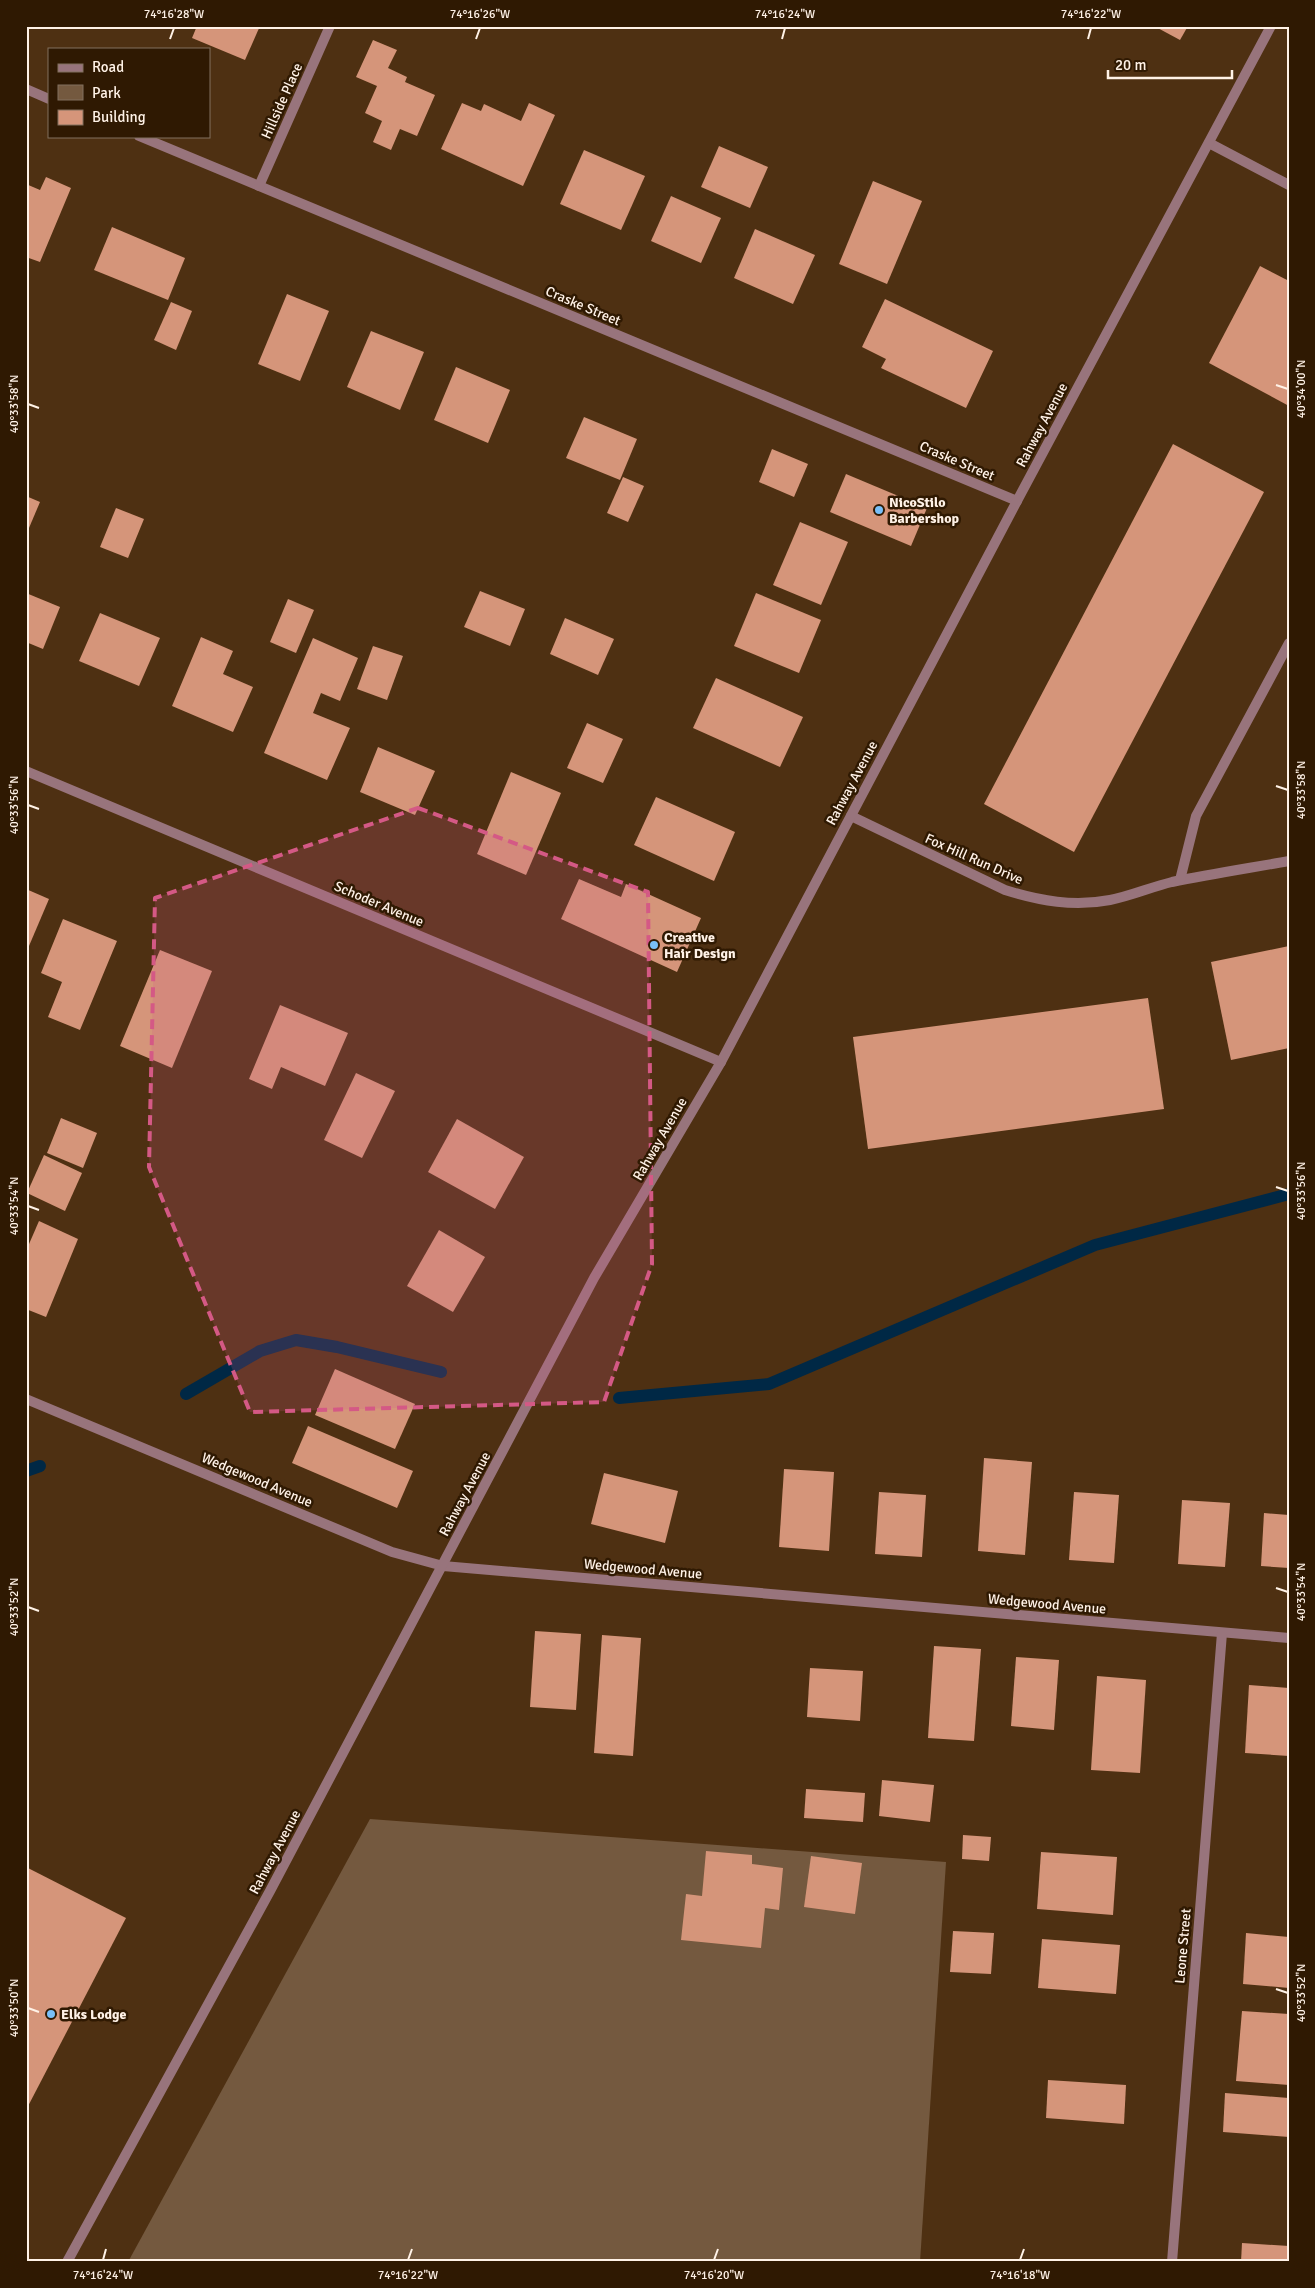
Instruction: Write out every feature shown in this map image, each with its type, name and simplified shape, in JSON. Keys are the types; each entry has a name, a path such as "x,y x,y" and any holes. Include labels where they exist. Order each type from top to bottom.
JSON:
{"street":[{"name":"Hillside Place","path":"259,186 330,26"},
{"name":"Rahway Avenue","path":"67,2262 274,1882 594,1278 721,1062 1017,501 1271,26"},
{"path":"26,89 48,99"},
{"name":"Craske Street","path":"144,138 1017,501"},
{"path":"1209,143 1289,185"},
{"path":"1180,880 1196,816 1289,643"},
{"name":"Schoder Avenue","path":"26,771 721,1062"},
{"name":"Fox Hill Run Drive","path":"851,816 982,879 1031,898 1058,903 1111,900 1180,880 1289,861"},
{"name":"Wedgewood Avenue","path":"26,1399 392,1552 443,1566 1289,1638"},
{"name":"Leone Street","path":"1172,2262 1222,1633"}],"highlighted area":[{"path":"418,808 648,892 652,1264 604,1402 250,1412 149,1167 155,898"}],"green space":[{"path":"370,1819 946,1862 920,2262 128,2262"}],"building":[{"path":"197,26 260,26 245,60 192,38"},
{"path":"1154,26 1188,26 1180,40"},
{"path":"373,40 397,50 388,68 407,77 405,82 435,95 417,136 400,129 391,150 373,142 382,121 365,113 377,86 356,77"},
{"path":"462,103 481,111 484,104 521,121 529,103 555,115 523,186 441,149"},
{"path":"719,146 768,167 750,208 701,187"},
{"path":"584,150 645,176 621,230 560,204"},
{"path":"46,177 71,188 40,262 26,257 26,184 40,190"},
{"path":"873,181 922,201 887,284 839,264"},
{"path":"671,196 721,218 701,263 651,241"},
{"path":"112,227 185,258 168,300 94,270"},
{"path":"755,229 815,255 793,304 734,278"},
{"path":"1260,266 1289,281 1289,406 1209,363"},
{"path":"287,294 329,311 300,381 258,364"},
{"path":"885,299 993,351 966,408 881,368 886,359 862,347"},
{"path":"171,302 192,311 176,350 154,340"},
{"path":"371,331 424,352 400,410 347,387"},
{"path":"456,367 510,390 488,443 434,420"},
{"path":"584,417 637,439 620,480 566,458"},
{"path":"1173,444 1264,492 1074,852 984,804"},
{"path":"772,449 808,464 794,497 759,482"},
{"name":"NicoStilo Barbershop","path":"846,474 927,508 911,546 830,512"},
{"path":"623,477 644,486 628,522 607,513"},
{"path":"26,496 40,502 26,535"},
{"path":"116,508 144,519 128,558 100,547"},
{"path":"800,522 848,542 821,605 773,585"},
{"path":"480,591 525,609 510,646 464,627"},
{"path":"26,593 60,607 43,649 26,642"},
{"path":"756,593 821,620 799,673 734,646"},
{"path":"288,599 314,610 296,653 270,642"},
{"path":"100,613 160,638 139,686 79,661"},
{"path":"565,618 614,639 598,675 550,654"},
{"path":"201,637 233,651 223,674 253,687 233,732 172,706"},
{"path":"313,638 358,658 340,701 321,693 313,713 350,728 327,780 264,753"},
{"path":"373,646 403,656 387,700 357,689"},
{"path":"716,678 803,717 780,767 693,728"},
{"path":"587,723 623,739 603,783 567,768"},
{"path":"378,747 435,771 415,815 360,792"},
{"path":"511,772 561,793 526,875 477,854"},
{"path":"656,797 735,832 714,881 634,845"},
{"name":"Creative Hair Design","path":"579,879 621,897 626,884 701,918 677,972 561,919"},
{"path":"26,889 49,899 26,953"},
{"path":"63,919 117,941 80,1030 48,1017 62,982 41,973"},
{"path":"1289,946 1289,1048 1231,1060 1211,962"},
{"path":"160,950 212,971 172,1068 120,1046"},
{"path":"1148,998 1164,1109 868,1149 853,1037"},
{"path":"280,1005 348,1033 325,1086 281,1067 272,1089 249,1079"},
{"path":"356,1073 395,1091 362,1158 324,1140"},
{"path":"61,1118 97,1133 83,1168 47,1153"},
{"path":"457,1119 524,1157 495,1209 428,1172"},
{"path":"44,1155 82,1173 65,1211 27,1193"},
{"path":"39,1221 78,1239 46,1317 26,1309 26,1251"},
{"path":"439,1230 485,1257 453,1312 407,1286"},
{"path":"335,1369 415,1404 395,1449 315,1415"},
{"path":"308,1426 413,1471 397,1508 292,1463"},
{"path":"984,1458 1032,1462 1025,1555 978,1551"},
{"path":"784,1469 834,1472 829,1551 779,1547"},
{"path":"604,1473 678,1491 665,1543 591,1524"},
{"path":"879,1492 926,1495 922,1557 875,1554"},
{"path":"1074,1492 1119,1495 1114,1563 1069,1560"},
{"path":"1182,1500 1230,1503 1225,1567 1178,1564"},
{"path":"1264,1513 1289,1515 1289,1568 1261,1566"},
{"path":"535,1631 581,1634 576,1710 530,1707"},
{"path":"602,1635 641,1638 633,1756 594,1753"},
{"path":"934,1646 981,1649 974,1741 928,1738"},
{"path":"1016,1657 1059,1660 1054,1730 1011,1726"},
{"path":"810,1668 863,1671 860,1721 807,1717"},
{"path":"1097,1676 1146,1680 1140,1773 1091,1770"},
{"path":"1249,1685 1289,1688 1289,1756 1245,1753"},
{"path":"882,1780 934,1785 930,1822 879,1816"},
{"path":"806,1789 865,1793 863,1822 804,1818"},
{"path":"963,1835 991,1837 989,1861 962,1859"},
{"path":"706,1851 752,1855 752,1864 783,1868 779,1910 765,1908 761,1948 681,1940 686,1894 702,1896"},
{"path":"1041,1852 1117,1857 1113,1915 1037,1909"},
{"path":"811,1856 862,1863 855,1914 804,1907"},
{"name":"Elks Lodge","path":"26,1867 126,1918 26,2110"},
{"path":"953,1931 994,1933 991,1974 950,1972"},
{"path":"1246,1933 1289,1937 1289,1988 1243,1984"},
{"path":"1042,1939 1120,1945 1116,1994 1038,1988"},
{"path":"1242,2011 1289,2014 1289,2085 1236,2081"},
{"path":"1048,2080 1126,2085 1124,2124 1046,2118"},
{"path":"1225,2093 1289,2098 1289,2137 1223,2132"},
{"path":"1242,2243 1289,2246 1289,2262 1241,2262"}],"waterway":[{"path":"619,1398 769,1384 1095,1245 1289,1194"},
{"path":"186,1394 260,1351 296,1340 337,1347 441,1372"},
{"path":"26,1471 40,1466"}],"place":[{"name":"NicoStilo Barbershop","path":"879,510"},
{"name":"Creative Hair Design","path":"654,945"},
{"name":"Elks Lodge","path":"51,2014"}]}
